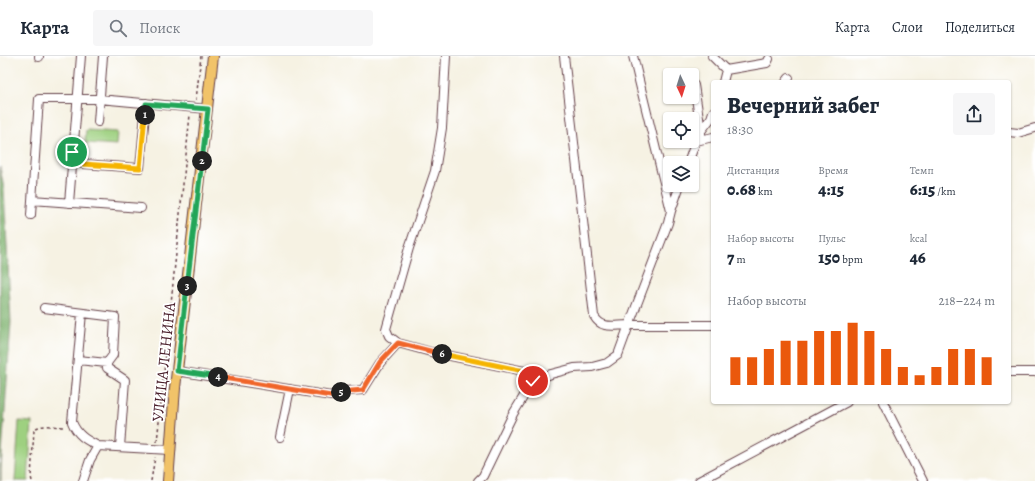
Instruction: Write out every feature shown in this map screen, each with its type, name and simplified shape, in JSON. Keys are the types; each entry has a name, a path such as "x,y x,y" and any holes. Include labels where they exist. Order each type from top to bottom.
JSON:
{"main road":[{"name":"УЛИЦА ЛЕНИНА","path":"168,481 177,371 214,56"}],"street":[{"path":"69,203 76,100 81,56"},
{"path":"98,122 103,56"},
{"path":"446,56 442,128 435,171 409,248 386,329 390,336 398,343 431,352 524,371 533,381"},
{"path":"564,56 594,316 603,326 711,325"},
{"path":"633,56 671,210"},
{"path":"712,56 726,70"},
{"path":"726,70 767,63 769,59"},
{"path":"724,80 726,70"},
{"path":"30,215 39,99 99,100 208,109"},
{"path":"72,152 83,164 140,168 146,104"},
{"path":"697,104 701,139"},
{"path":"701,130 711,118"},
{"path":"1011,132 1018,133 1035,128"},
{"path":"691,156 696,141 711,137"},
{"path":"478,481 483,476 513,414 533,381 551,374 574,368 592,367 606,363 618,355 668,223 677,192"},
{"path":"32,200 141,208"},
{"path":"44,308 115,317 112,354 107,363 107,368 125,380 120,448"},
{"path":"82,313 72,422 75,428 82,438 98,446 170,450"},
{"path":"177,371 331,396 344,391 363,390 380,362 398,343"},
{"path":"78,360 107,363"},
{"path":"1011,372 1035,372"},
{"path":"280,437 290,389"},
{"path":"699,481 843,404"},
{"path":"884,404 922,481"},
{"path":"83,481 90,460 98,446"}],"path":[{"path":"151,481 156,449 193,107 201,56"},
{"path":"32,481 31,477 35,428 41,426 75,428"}],"green space":[{"path":"86,130 118,132 117,145 85,143"},
{"path":"0,167 4,189 11,322 1,481 0,481"},
{"path":"19,421 32,422 28,481 15,481"}],"route":[{"path":"72,152 83,164 140,168 146,104 208,109 177,371 331,396 344,391 363,390 380,362 398,343 431,352 524,371 533,381"}]}
